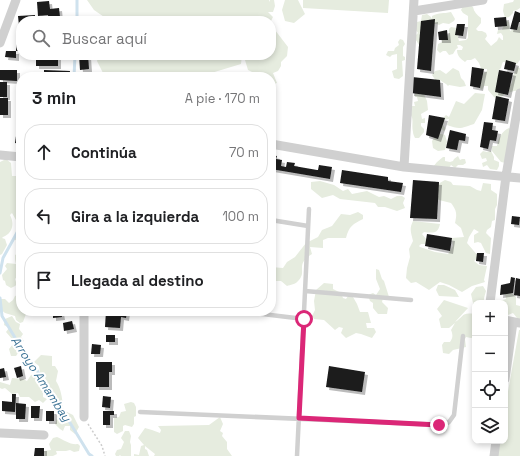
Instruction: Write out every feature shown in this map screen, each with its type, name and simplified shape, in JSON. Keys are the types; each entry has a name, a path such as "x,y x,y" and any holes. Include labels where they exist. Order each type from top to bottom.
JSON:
{"street":[{"path":"0,43 16,0"},
{"path":"404,166 414,0"},
{"path":"414,11 483,0"},
{"path":"490,300 506,176 520,93"},
{"path":"276,145 404,166 520,178"},
{"path":"0,155 16,157"},
{"path":"84,316 84,418"},
{"path":"506,372 513,322"},
{"path":"0,433 44,435"},
{"path":"494,456 496,444"}],"lane":[{"path":"297,456 309,209"},
{"path":"276,221 308,226"},
{"path":"305,291 411,300"},
{"path":"276,316 304,319"},
{"path":"140,412 444,425 449,422 454,415 463,336"}],"path":[{"path":"84,418 102,446 105,456"}],"shaded area":[{"path":"87,0 269,0 270,2 270,0 274,0 275,6 273,12 268,12 272,16 103,16 94,10"},
{"path":"285,0 298,0 305,14 294,23 285,21 282,10"},
{"path":"303,0 389,0 388,13 303,8"},
{"path":"514,0 520,0 520,8 513,11 509,17 505,18 503,11 504,4 513,2"},
{"path":"464,4 469,4 473,7 481,18 481,23 476,29 486,33 487,36 485,39 491,46 499,37 503,40 501,33 497,34 498,30 502,30 505,20 509,22 510,31 520,26 520,60 517,64 503,62 498,72 509,87 512,83 517,67 520,68 519,91 505,93 498,99 494,97 488,90 488,86 484,86 482,90 478,86 481,75 487,71 487,69 482,71 475,58 465,62 458,54 457,50 462,50 463,47 457,45 458,48 453,54 449,55 446,51 440,53 437,50 438,44 442,42 441,37 445,35 448,36 449,29 451,27 457,28 459,41 466,40 468,38 468,16 461,10"},
{"path":"451,12 455,19 454,21 449,24 433,24 423,44 419,45 415,36 418,33 415,29 417,22 421,21 422,15 427,14 432,19 432,16"},
{"path":"276,31 288,47 287,56 281,62 281,66 278,71 252,72 248,70 245,60 276,60"},
{"path":"400,39 403,40 405,44 403,47 403,56 405,57 405,60 402,61 403,76 399,79 394,78 392,71 397,69 397,54 390,57 386,55 388,51 394,51 399,45 398,42"},
{"path":"241,60 241,64 215,72 102,72 97,61"},
{"path":"453,68 459,71 466,86 448,86 440,80 436,81 432,75 435,71 440,70 446,74"},
{"path":"415,91 423,92 427,101 428,110 421,114 422,119 425,118 425,123 421,123 424,132 419,138 415,138 412,129 412,119 409,112 412,106 415,106 414,102 418,101 417,97 415,97"},
{"path":"475,93 485,94 482,110 474,124 455,128 447,125 449,119 444,120 443,125 446,129 444,131 441,127 441,120 446,115 449,117 456,101 464,104"},
{"path":"509,128 513,131 506,163 501,162 492,151 492,146 497,146 501,135"},
{"path":"437,133 445,135 447,142 445,150 438,151 433,148 432,141"},
{"path":"483,151 491,151 494,160 499,162 497,170 490,169 487,165 483,167 482,163 487,161 486,158 482,159 480,154"},
{"path":"458,156 460,160 465,159 466,163 463,165 458,165 455,168 451,165 449,168 443,170 441,166 433,167 443,157 445,157 445,161 450,162"},
{"path":"6,159 11,163 12,176 16,176 16,220 12,213 10,215 12,218 12,228 9,234 2,238 5,239 7,245 0,255 0,162"},
{"path":"445,180 451,182 453,185 470,186 481,191 483,183 491,184 491,190 497,194 495,220 492,221 491,227 486,233 491,238 490,254 486,253 481,243 474,243 474,235 479,232 474,229 467,243 479,257 474,261 479,265 487,266 484,280 485,282 472,286 462,292 440,282 429,290 416,282 411,283 406,278 410,257 409,249 413,241 411,228 413,221 440,224 438,230 432,233 424,232 422,234 427,240 426,244 421,244 419,246 435,252 448,254 453,246 452,238 464,237 461,228 455,223 456,213 451,203 435,198 432,183 435,181 438,184"},
{"path":"320,181 334,185 343,191 348,189 352,194 367,191 379,197 384,196 391,199 397,196 402,196 405,198 403,203 405,208 397,211 385,207 378,207 375,203 340,199 333,195 322,198 311,189 311,182"},
{"path":"358,212 363,215 363,219 352,226 346,238 328,238 323,240 323,248 310,247 312,254 304,261 302,265 301,277 297,282 287,286 281,281 276,281 276,267 283,268 287,262 295,257 306,243 318,237 322,230 332,226 341,214 350,215"},
{"path":"7,263 16,264 16,285 11,288 6,285 2,275 7,269 5,266"},
{"path":"376,269 379,270 389,297 383,298 382,302 388,308 387,314 378,314 373,308 373,303 370,301 368,295 373,293 376,295 380,289 376,279"},
{"path":"324,283 333,284 333,289 341,293 343,298 346,299 348,296 353,297 360,312 368,312 371,323 366,323 367,328 374,328 376,332 372,338 356,333 346,338 341,333 343,328 339,327 335,330 324,320 314,319 312,316 315,310 314,301 316,290"},
{"path":"438,285 444,285 455,290 459,297 439,296 436,290"},
{"path":"483,286 486,291 484,300 472,300 471,294 476,287"},
{"path":"509,291 516,297 516,305 520,306 520,320 513,313 508,315 508,300 502,300 506,299 505,292"},
{"path":"15,296 16,316 25,316 23,322 20,323 16,320 15,316 5,313 0,309 1,299 5,299 9,303"},
{"path":"444,300 468,308 455,322 465,314 472,314 472,338 466,337 466,347 453,350 449,354 443,353 442,345 444,342 451,341 451,330 455,323 449,328 441,328 439,319 442,316 437,309"},
{"path":"12,316 16,322 20,324 19,329 23,334 21,337 24,341 19,344 18,341 18,346 21,349 16,356 11,356 9,349 13,344 12,339 6,332 9,328 4,325 5,319"},
{"path":"520,330 520,456 497,456 499,444 508,444 508,391"},
{"path":"41,355 52,356 52,366 55,366 58,371 56,381 62,396 63,406 60,410 53,404 56,398 52,390 48,388 47,382 41,379 39,366 34,362"},
{"path":"34,374 45,388 43,397 47,399 43,403 39,400 35,402 29,397 20,397 18,393 12,394 5,388 0,388 0,382 10,385 12,378 27,381 31,375"},
{"path":"131,402 134,403 136,407 134,424 132,427 125,425 123,426 123,431 117,434 114,432 114,418 119,417 121,412 126,411 124,404"},
{"path":"60,410 61,413 67,412 73,415 79,427 75,434 70,430 70,426 65,426 63,431 55,424"},
{"path":"220,417 223,424 220,431 223,433 222,436 227,442 227,449 232,456 154,456 155,454 145,446 149,456 134,456 134,454 139,455 141,446 144,445 138,438 145,428 160,433 161,430 158,426 209,425"},
{"path":"125,431 129,431 131,436 131,456 116,456 115,454 117,450 121,449 124,442 121,438"},
{"path":"57,437 70,443 78,444 80,446 79,451 56,451 57,454 53,456 44,456 44,451 51,450 49,444 53,438"}],"building":[{"path":"49,1 50,9 59,8 60,16 38,16 37,2"},
{"path":"515,11 520,13 520,22 517,30 510,29"},
{"path":"506,17 507,26 495,27 494,18"},
{"path":"435,19 431,71 417,69 421,21"},
{"path":"457,24 465,24 463,36 455,35"},
{"path":"447,30 448,40 439,40 438,32"},
{"path":"6,51 16,51 16,58 5,57"},
{"path":"36,60 58,60 58,66 36,66"},
{"path":"79,60 88,60 89,69 80,70"},
{"path":"506,60 516,63 514,71 504,69"},
{"path":"472,67 484,69 480,88 470,86"},
{"path":"0,70 17,70 16,81 0,80"},
{"path":"44,70 70,71 70,72 44,72"},
{"path":"499,70 513,73 508,95 495,92"},
{"path":"412,77 440,80 441,97 411,93"},
{"path":"0,82 7,82 7,97 0,97"},
{"path":"496,96 509,99 505,121 492,119"},
{"path":"0,98 8,98 8,115 0,115"},
{"path":"429,115 445,118 438,139 426,135"},
{"path":"484,122 493,123 492,130 498,131 496,141 490,140 488,149 480,147"},
{"path":"450,130 466,134 465,141 459,140 457,150 446,148"},
{"path":"276,159 282,160 281,166 286,167 287,162 295,163 294,166 317,170 319,165 332,167 330,179 276,170"},
{"path":"342,170 388,177 388,181 403,183 401,192 340,183"},
{"path":"413,180 439,182 437,219 410,218"},
{"path":"512,216 520,217 519,225 511,224"},
{"path":"427,234 452,238 450,251 425,246"},
{"path":"477,253 484,253 483,262 476,261"},
{"path":"511,277 515,278 513,293 500,295 501,285 510,283"},
{"path":"516,278 520,279 520,296 514,295"},
{"path":"53,316 62,316 62,317 53,318"},
{"path":"106,316 126,316 126,318 121,317 120,328 105,327"},
{"path":"72,321 74,329 64,331 63,323"},
{"path":"106,335 115,335 115,342 106,342"},
{"path":"92,344 101,345 100,354 91,354"},
{"path":"96,362 112,362 112,372 109,372 109,387 96,387"},
{"path":"21,366 23,376 17,378 14,368"},
{"path":"329,366 365,372 362,392 326,387"},
{"path":"4,368 6,377 0,378 0,369"},
{"path":"12,394 16,394 15,412 2,411 2,401 12,402"},
{"path":"103,396 111,397 110,408 102,407"},
{"path":"16,403 26,404 25,419 16,419"},
{"path":"31,406 40,406 39,418 31,418"},
{"path":"46,411 54,411 54,421 46,421"},
{"path":"103,411 114,411 114,415 110,415 110,425 103,425"},
{"path":"35,448 44,448 44,456 34,456"}],"waterway":[{"name":"Arroyo Amambay","path":"77,0 77,16"},
{"name":"Arroyo Amambay","path":"74,72 75,60"},
{"name":"Arroyo Amambay","path":"0,273 3,258 16,234"},
{"name":"Arroyo Amambay","path":"0,298 2,316 24,354 34,365 49,392 58,403 89,454 92,456"}],"route":[{"path":"304,319 299,418 439,425"}]}
